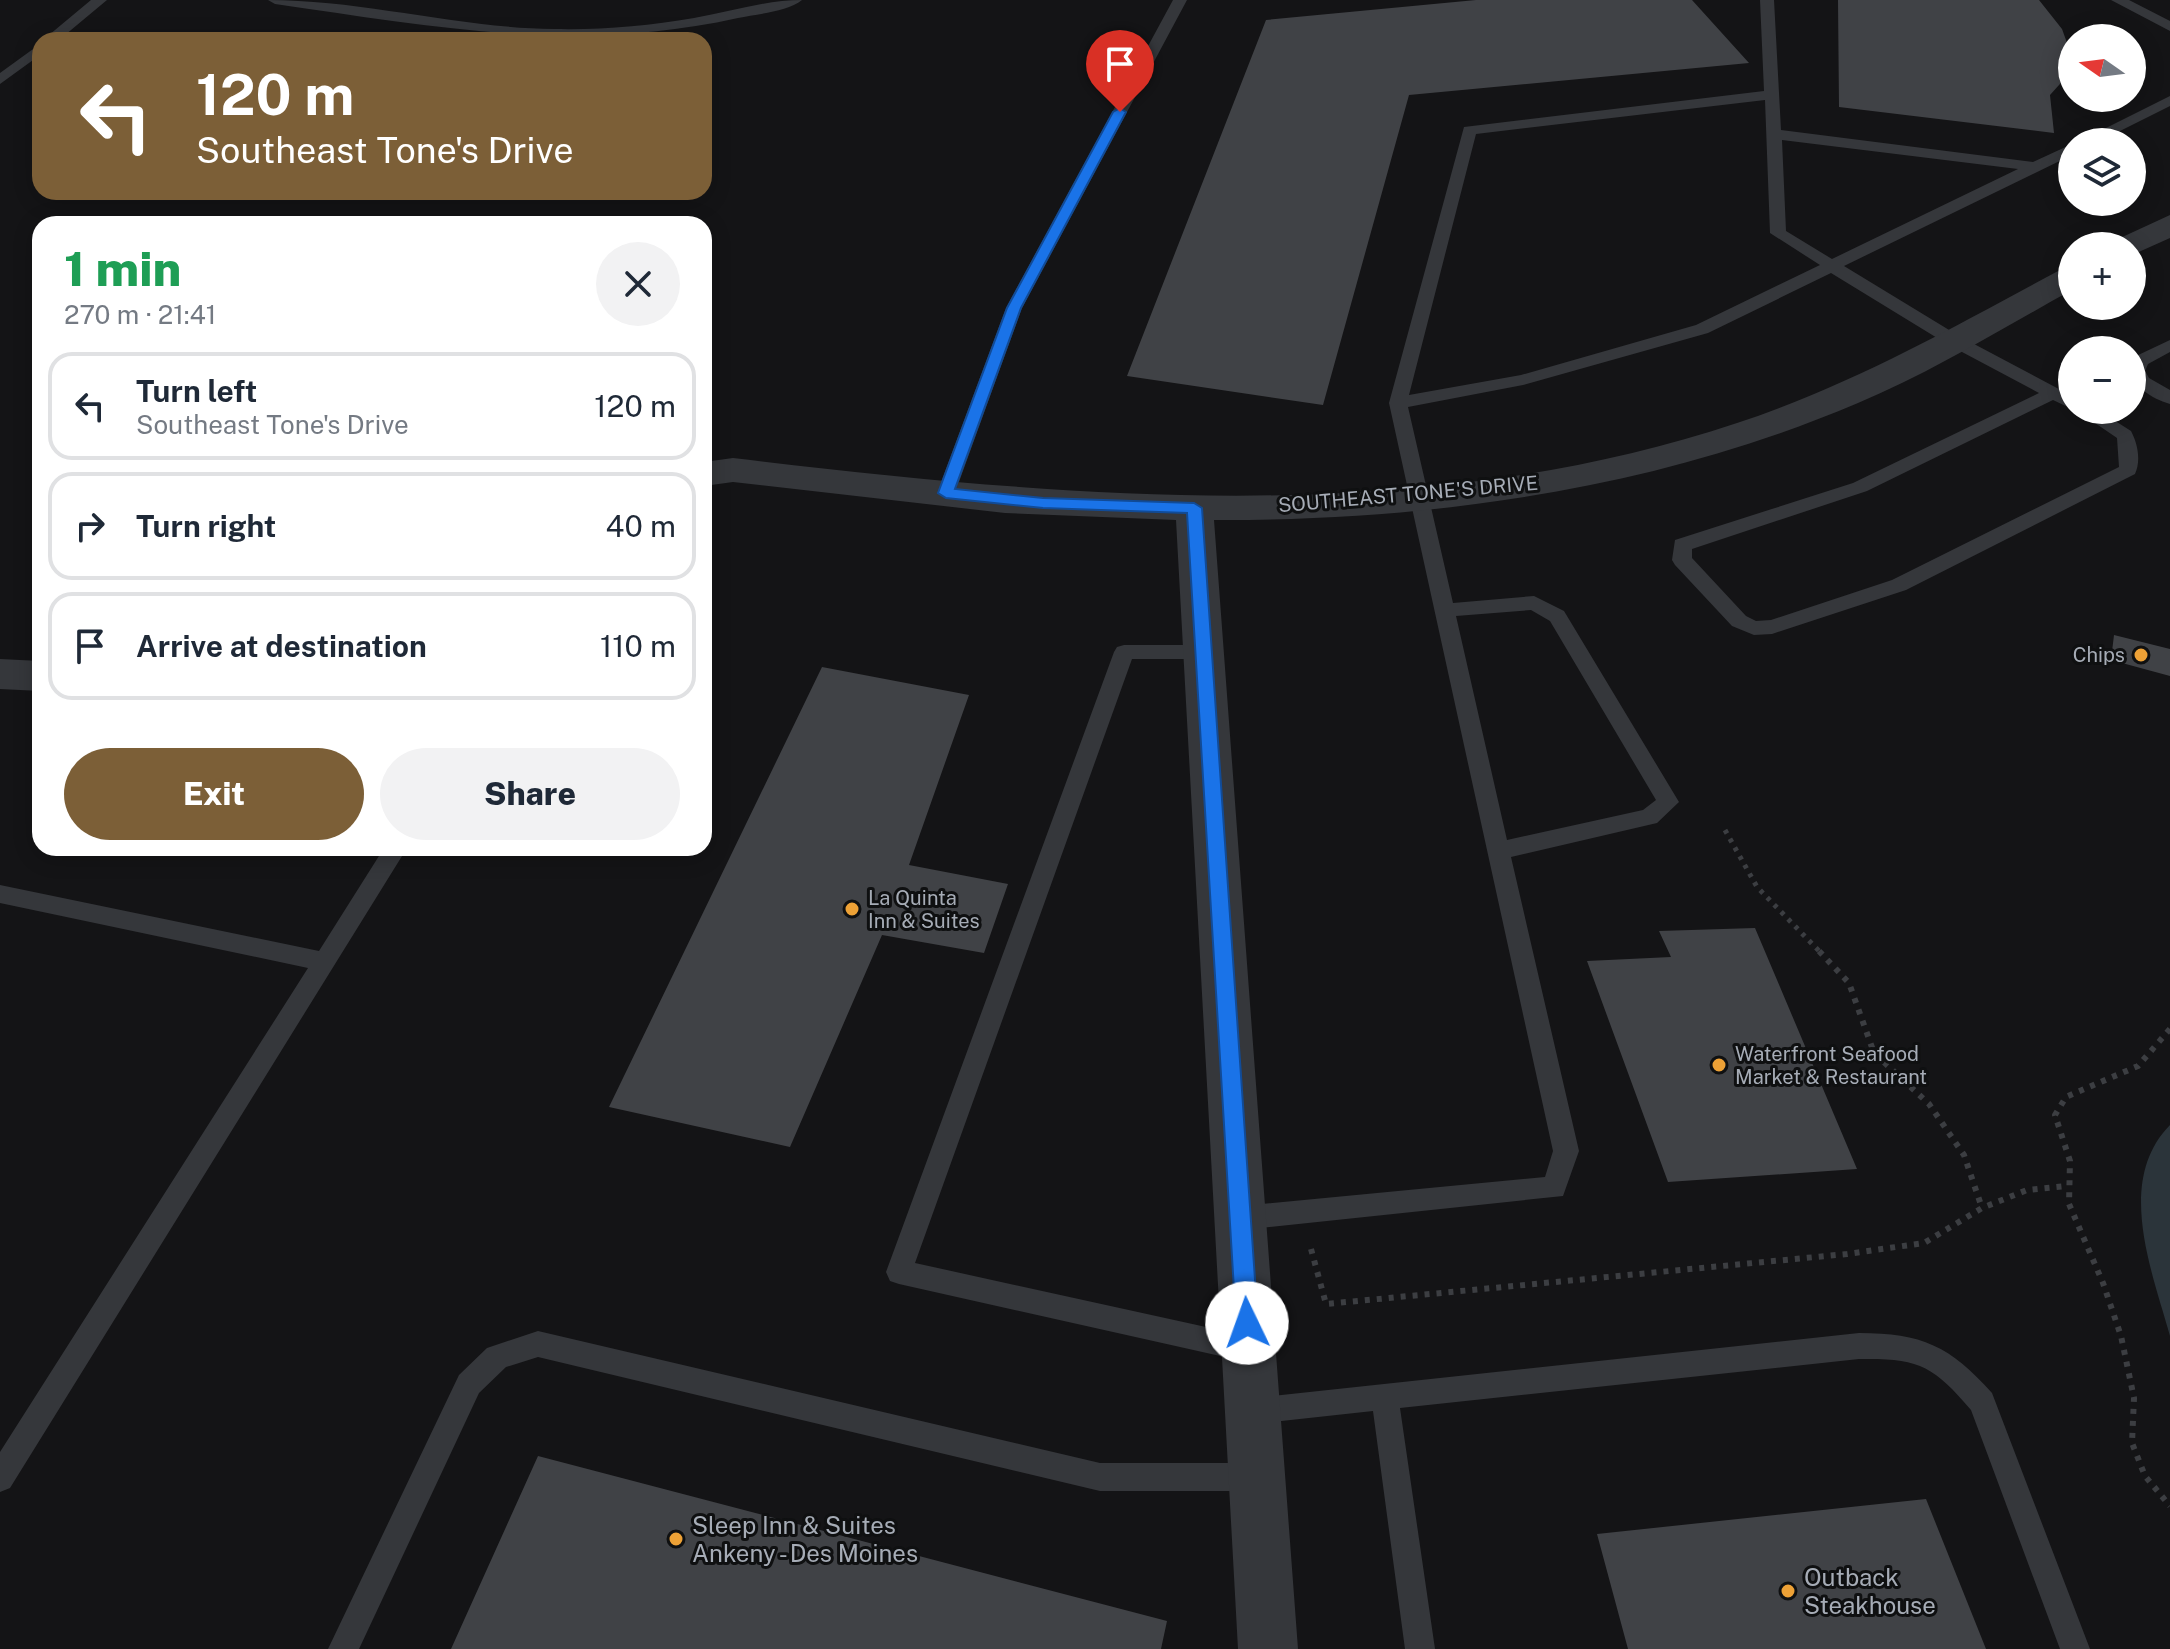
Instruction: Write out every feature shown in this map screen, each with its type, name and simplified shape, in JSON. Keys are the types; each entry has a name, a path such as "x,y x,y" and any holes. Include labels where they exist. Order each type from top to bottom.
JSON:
{"street":[{"path":"2146,238 2170,225"},
{"name":"SOUTHEAST TONE'S DRIVE","path":"712,473 733,470 1043,503 1242,509 1421,497 1575,476 1665,455 1844,396 2058,284"},
{"path":"1194,508 1268,1649"},
{"path":"0,674 32,676"}],"lane":[{"path":"60,32 100,0"},
{"path":"275,0 515,32"},
{"path":"580,32 683,26 795,0"},
{"path":"946,493 1014,308 1180,0"},
{"path":"1767,0 1778,233 1953,340 2058,396"},
{"path":"2118,0 2170,27"},
{"path":"0,80 32,54"},
{"path":"1241,1218 1554,1188 1566,1151 1398,403 1469,130 1772,95"},
{"path":"2114,128 2170,100"},
{"path":"2149,111 2170,119"},
{"path":"1773,134 2036,167"},
{"path":"1398,403 1523,380 1702,329 2058,156"},
{"path":"2170,345 2140,361 2136,371 2143,382 2170,398"},
{"path":"2053,393 1860,487 1682,545 1682,560 1739,621 1754,628 1772,627 1899,585 2128,470 2129,453 2125,435 2107,424"},
{"path":"1445,610 1534,603 1557,616 1668,802 1649,817 1499,851"},
{"path":"1204,652 1124,652 899,1272 1249,1349"},
{"path":"0,1478 391,856"},
{"path":"0,894 324,962"},
{"path":"343,1649 469,1384 497,1357 538,1344 1100,1477 1257,1477"},
{"path":"1253,1411 1859,1346 1898,1345 1931,1354 1957,1373 1982,1402 2075,1649"},
{"path":"1385,1397 1420,1649"}],"path":[{"path":"1725,830 1757,887 1849,983 1874,1053 1929,1104 1964,1155 1982,1208"},
{"path":"2170,1029 2138,1066 2066,1097 2055,1115 2070,1161 2067,1186 2069,1204 2103,1283 2121,1336 2134,1398 2132,1443 2145,1476 2170,1506"},
{"path":"1301,1212 1326,1304 1847,1254 1924,1243 1982,1208 2027,1190 2067,1186"}],"shaded area":[{"path":"2170,1125 2170,1336 2148,1255 2141,1199 2144,1172 2153,1147"}],"building":[{"path":"1476,0 1692,0 1749,63 1409,95 1323,405 1127,376 1266,20"},
{"path":"1838,0 2039,0 2058,24 2058,86 2050,95 2054,133 1839,107"},
{"name":"Chips","path":"2114,635 2170,649 2170,676 2111,660"},
{"name":"La Quinta Inn & Suites","path":"822,667 969,695 909,865 1008,884 984,953 882,935 790,1147 609,1107"},
{"name":"Waterfront Seafood Market & Restaurant","path":"1755,928 1857,1169 1668,1182 1587,961 1671,957 1659,931"},
{"name":"Sleep Inn & Suites Ankeny - Des Moines","path":"538,1456 1167,1621 1161,1649 451,1649"},
{"name":"Outback Steakhouse","path":"1926,1499 1986,1649 1628,1649 1597,1534"}],"place":[{"name":"Chips","path":"2141,655"},
{"name":"La Quinta Inn & Suites","path":"852,909"},
{"name":"Waterfront Seafood Market & Restaurant","path":"1719,1065"},
{"name":"Sleep Inn & Suites Ankeny - Des Moines","path":"676,1539"},
{"name":"Outback Steakhouse","path":"1788,1591"}],"route":[{"path":"1120,112 1014,308 946,493 1043,503 1194,508 1247,1323"}]}
